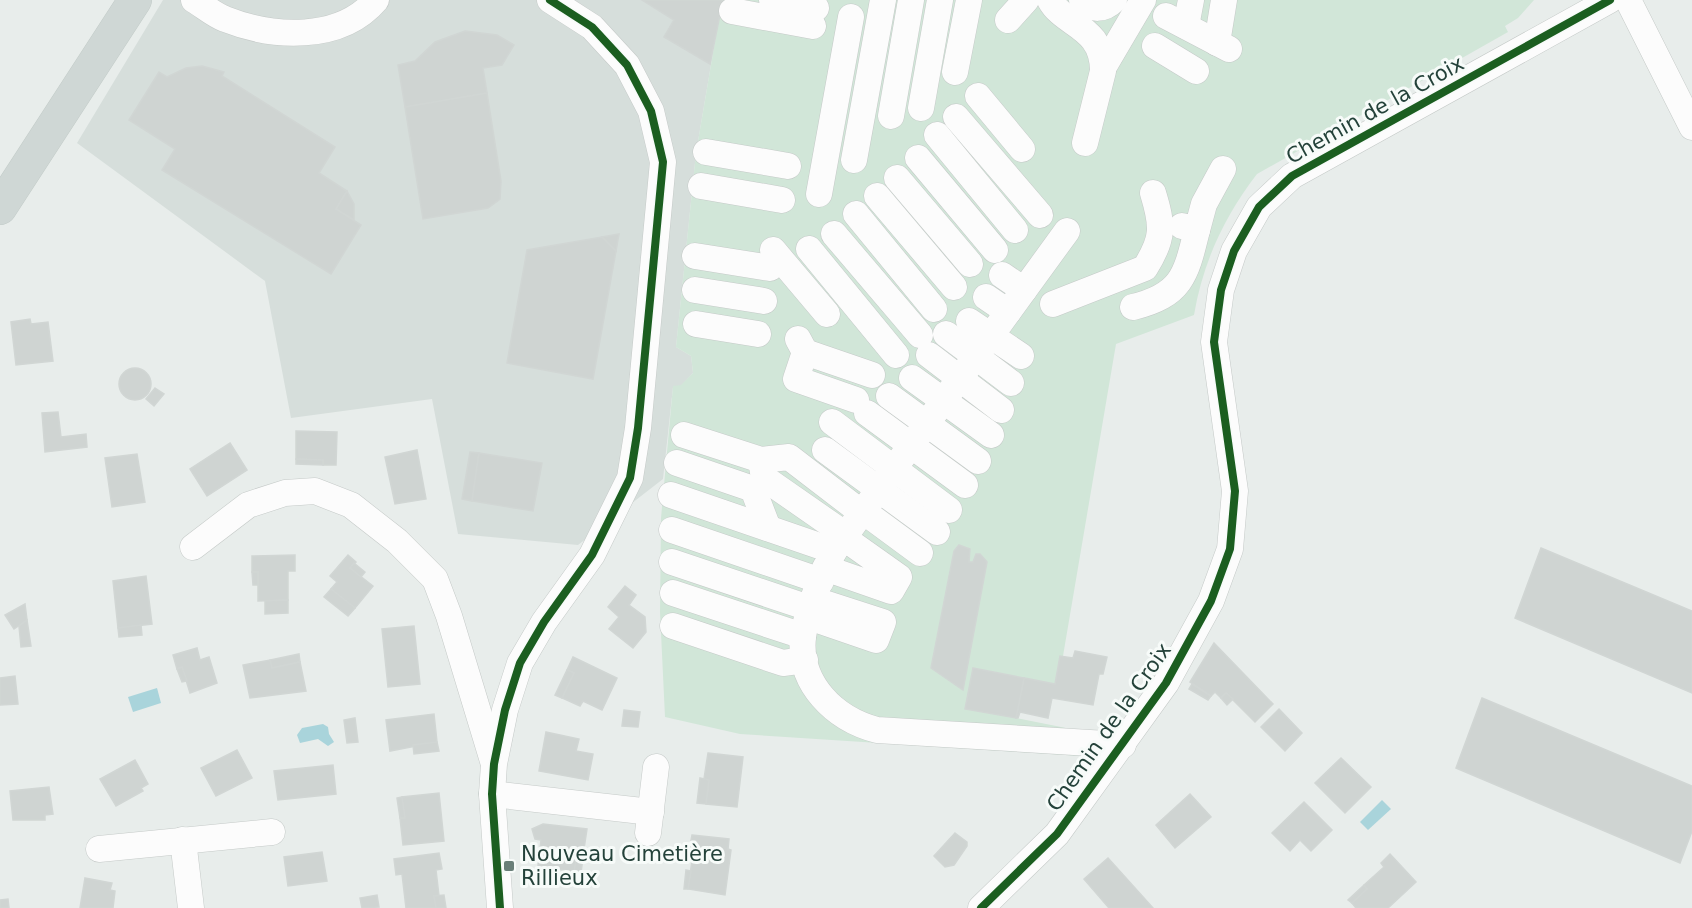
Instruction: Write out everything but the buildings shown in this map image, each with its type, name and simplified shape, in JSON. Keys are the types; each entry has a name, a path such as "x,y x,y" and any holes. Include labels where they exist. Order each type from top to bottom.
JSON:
{"main road":[{"path":"0,208 135,0"}],"street":[{"path":"194,0 223,19 268,33 309,31 346,24 368,9 376,0"},
{"path":"500,908 492,794 494,765 505,710 520,663 544,622 592,555 630,478 638,428 663,162 651,111 627,64 592,27 550,0"},
{"path":"732,11 815,17 772,0"},
{"path":"854,160 883,0"},
{"path":"891,116 911,0"},
{"path":"921,108 940,0"},
{"path":"956,72 969,0"},
{"path":"1008,20 1026,0"},
{"path":"1050,0 1089,35 1103,59 1103,68 1084,143"},
{"path":"1082,0 1092,8 1108,2"},
{"path":"1103,68 1143,0"},
{"path":"1191,0 1192,42"},
{"path":"1192,42 1208,0"},
{"path":"1192,42 1224,0"},
{"name":"Chemin de la Croix","path":"981,908 1057,834 1167,683 1211,601 1230,549 1235,491 1214,342 1221,290 1234,250 1259,207 1292,176 1610,0"},
{"path":"1628,0 1692,127"},
{"path":"819,194 851,17"},
{"path":"978,96 1022,149"},
{"path":"956,117 1040,215"},
{"path":"937,135 1014,230"},
{"path":"918,158 995,250"},
{"path":"1133,307 1155,302 1174,290 1186,272 1204,204 1223,169"},
{"path":"783,191 703,178 783,191"},
{"path":"897,178 970,264"},
{"path":"1053,304 1145,268 1160,238 1161,220 1153,194"},
{"path":"878,196 954,287"},
{"path":"856,214 934,309"},
{"path":"1161,220 1197,230"},
{"path":"673,626 783,663 862,512 1067,231"},
{"path":"834,234 924,345 959,379 1001,410"},
{"path":"809,249 896,355"},
{"path":"1002,275 1024,290"},
{"path":"695,290 765,293 827,314"},
{"path":"695,290 765,293"},
{"path":"695,290 765,293"},
{"path":"978,308 999,324 1021,356"},
{"path":"946,334 1011,383"},
{"path":"872,375 802,345 796,379 862,407 965,485"},
{"path":"912,378 991,435"},
{"path":"889,396 978,461"},
{"path":"825,450 879,489 943,521 894,468 832,422"},
{"path":"684,435 760,460 789,457 920,553"},
{"path":"760,460 764,478 821,589 811,678 823,698 834,710 861,726 877,730 1123,745"},
{"path":"677,463 753,489 768,528 821,589"},
{"path":"193,547 248,505 285,493 315,491 351,505 397,541 435,579 456,638 494,765"},
{"path":"671,495 768,528"},
{"path":"672,530 821,589"},
{"path":"672,562 821,589"},
{"path":"673,593 821,589"},
{"path":"492,794 649,823 656,767"},
{"path":"99,849 272,832"},
{"path":"183,840 191,908"}],"shaded area":[{"path":"163,0 722,0 696,153 676,347 691,356 693,373 681,386 673,387 663,479 578,545 458,534 432,399 291,418 265,281 77,143"}],"green space":[{"path":"722,0 1534,0 1518,18 1505,26 1508,32 1257,174 1234,207 1216,241 1203,277 1194,315 1116,344 1063,656 1060,656 1055,684 973,668 966,708 1086,732 1081,756 740,734 665,717 660,612 661,518 673,386 681,385 693,373 691,356 676,347 696,153"}],"water":[{"path":"157,688 161,703 133,712 128,697"},
{"path":"323,724 328,727 334,742 328,746 318,739 300,743 297,735 302,728"},
{"path":"1382,800 1391,809 1368,830 1360,822"}],"cycle path":[{"path":"500,908 492,794 494,764 505,710 520,663 544,622 592,555 630,478 638,428 663,162 651,111 627,65 592,27 550,0"},
{"path":"981,908 1057,834 1166,683 1211,601 1230,549 1235,491 1214,342 1221,290 1234,251 1259,207 1292,176 1610,0"}],"place":[{"name":"Nouveau Cimetière Rillieux","path":"509,866"}]}
